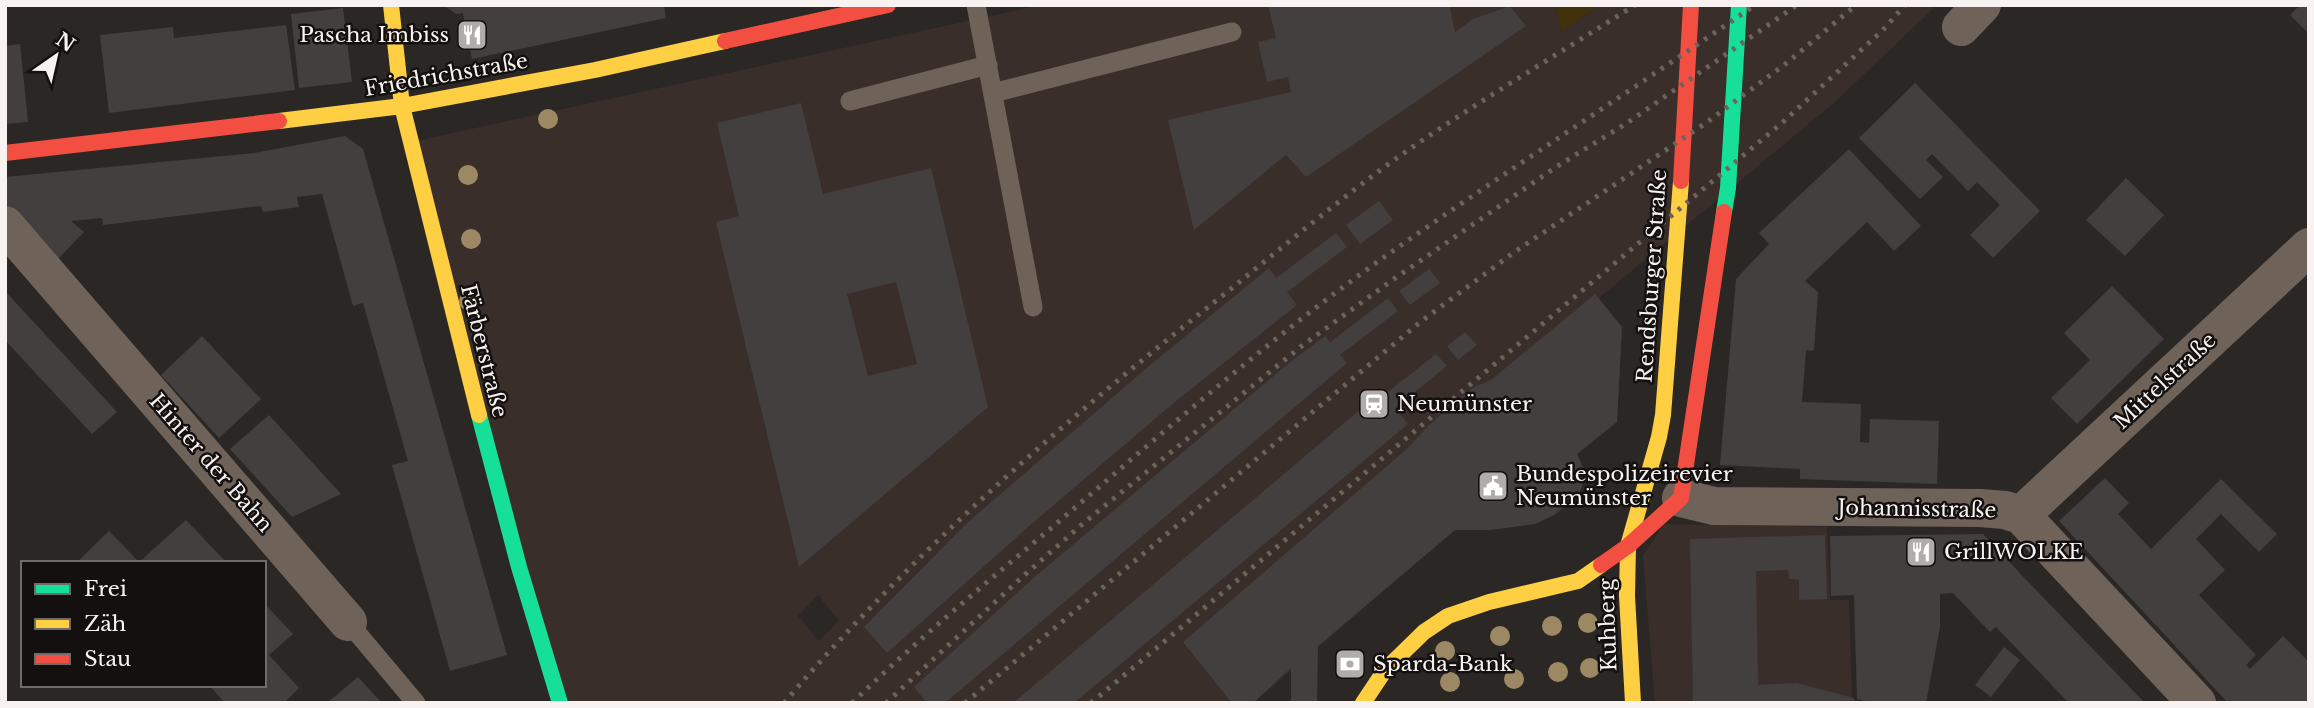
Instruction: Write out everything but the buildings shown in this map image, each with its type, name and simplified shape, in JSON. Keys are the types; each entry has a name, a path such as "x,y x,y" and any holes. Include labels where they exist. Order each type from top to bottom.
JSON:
{"street":[{"name":"Färberstraße","path":"391,5 402,106 455,326 519,567 560,703"},
{"name":"Friedrichstraße","path":"5,153 402,106 595,71 888,5"},
{"name":"Rendsburger Straße","path":"1628,545 1663,415 1691,5"},
{"path":"1363,703 1385,670 1424,632 1448,616 1489,602 1578,581 1628,545 1681,498 1728,188 1740,5"},
{"name":"Hinter der Bahn","path":"5,225 348,622"},
{"name":"Mittelstraße","path":"2021,515 2308,250"},
{"name":"Johannisstraße","path":"1681,498 1714,506 1980,508 2005,510 2021,515 2197,703"},
{"name":"Kuhberg","path":"1628,545 1627,596 1633,703"}],"lane":[{"path":"976,5 1033,307"},
{"path":"993,93 1232,32"},
{"path":"850,100 988,65"},
{"name":"Hinter der Bahn","path":"348,622 416,703"}],"shaded area":[{"path":"1041,5 1555,5 1562,31 1600,5 1937,5 1836,101 1599,298 1622,327 1617,422 1577,454 1584,469 1584,480 1579,494 1570,504 1535,524 1490,530 1455,530 1253,703 560,703 411,142","holes":["818,595 838,620 841,618 819,641 798,616"]},
{"path":"1555,5 1600,5 1562,31"},
{"path":"1664,524 1827,527 1830,600 1849,600 1852,703 1655,703 1643,555"}],"railway":[{"path":"784,703 834,646 940,538 1052,436 1168,339 1401,155 1635,5"},
{"path":"852,703 963,603 1188,411 1302,319 1426,228 1755,5"},
{"path":"886,703 1086,521 1303,345 1556,167 1627,123 1797,5"},
{"path":"965,703 1419,323 1513,253 1703,125 1788,62 1856,5"},
{"path":"1091,703 1783,122 1883,30 1905,5"}],"traffic: fast":[{"path":"1724,212 1728,188 1739,5"},
{"path":"479,415 519,567 560,703"}],"traffic: slow":[{"path":"391,5 402,106 479,415"},
{"path":"279,121 402,106 595,70 725,41"},
{"path":"1633,703 1627,596 1628,546 1663,415 1681,181"},
{"path":"1363,703 1385,670 1424,632 1448,616 1489,602 1578,581 1601,565"}],"traffic: jam":[{"path":"725,41 888,5"},
{"path":"1681,181 1691,5"},
{"path":"5,153 279,121"},
{"path":"1601,565 1628,546 1681,498 1724,212"}],"place":[{"name":"Pascha Imbiss","path":"472,35"},
{"name":"Neumünster","path":"1374,404"},
{"name":"Bundespolizeirevier Neumünster","path":"1493,486"},
{"name":"GrillWOLKE","path":"1921,552"},
{"name":"Sparda-Bank","path":"1350,664"}]}
